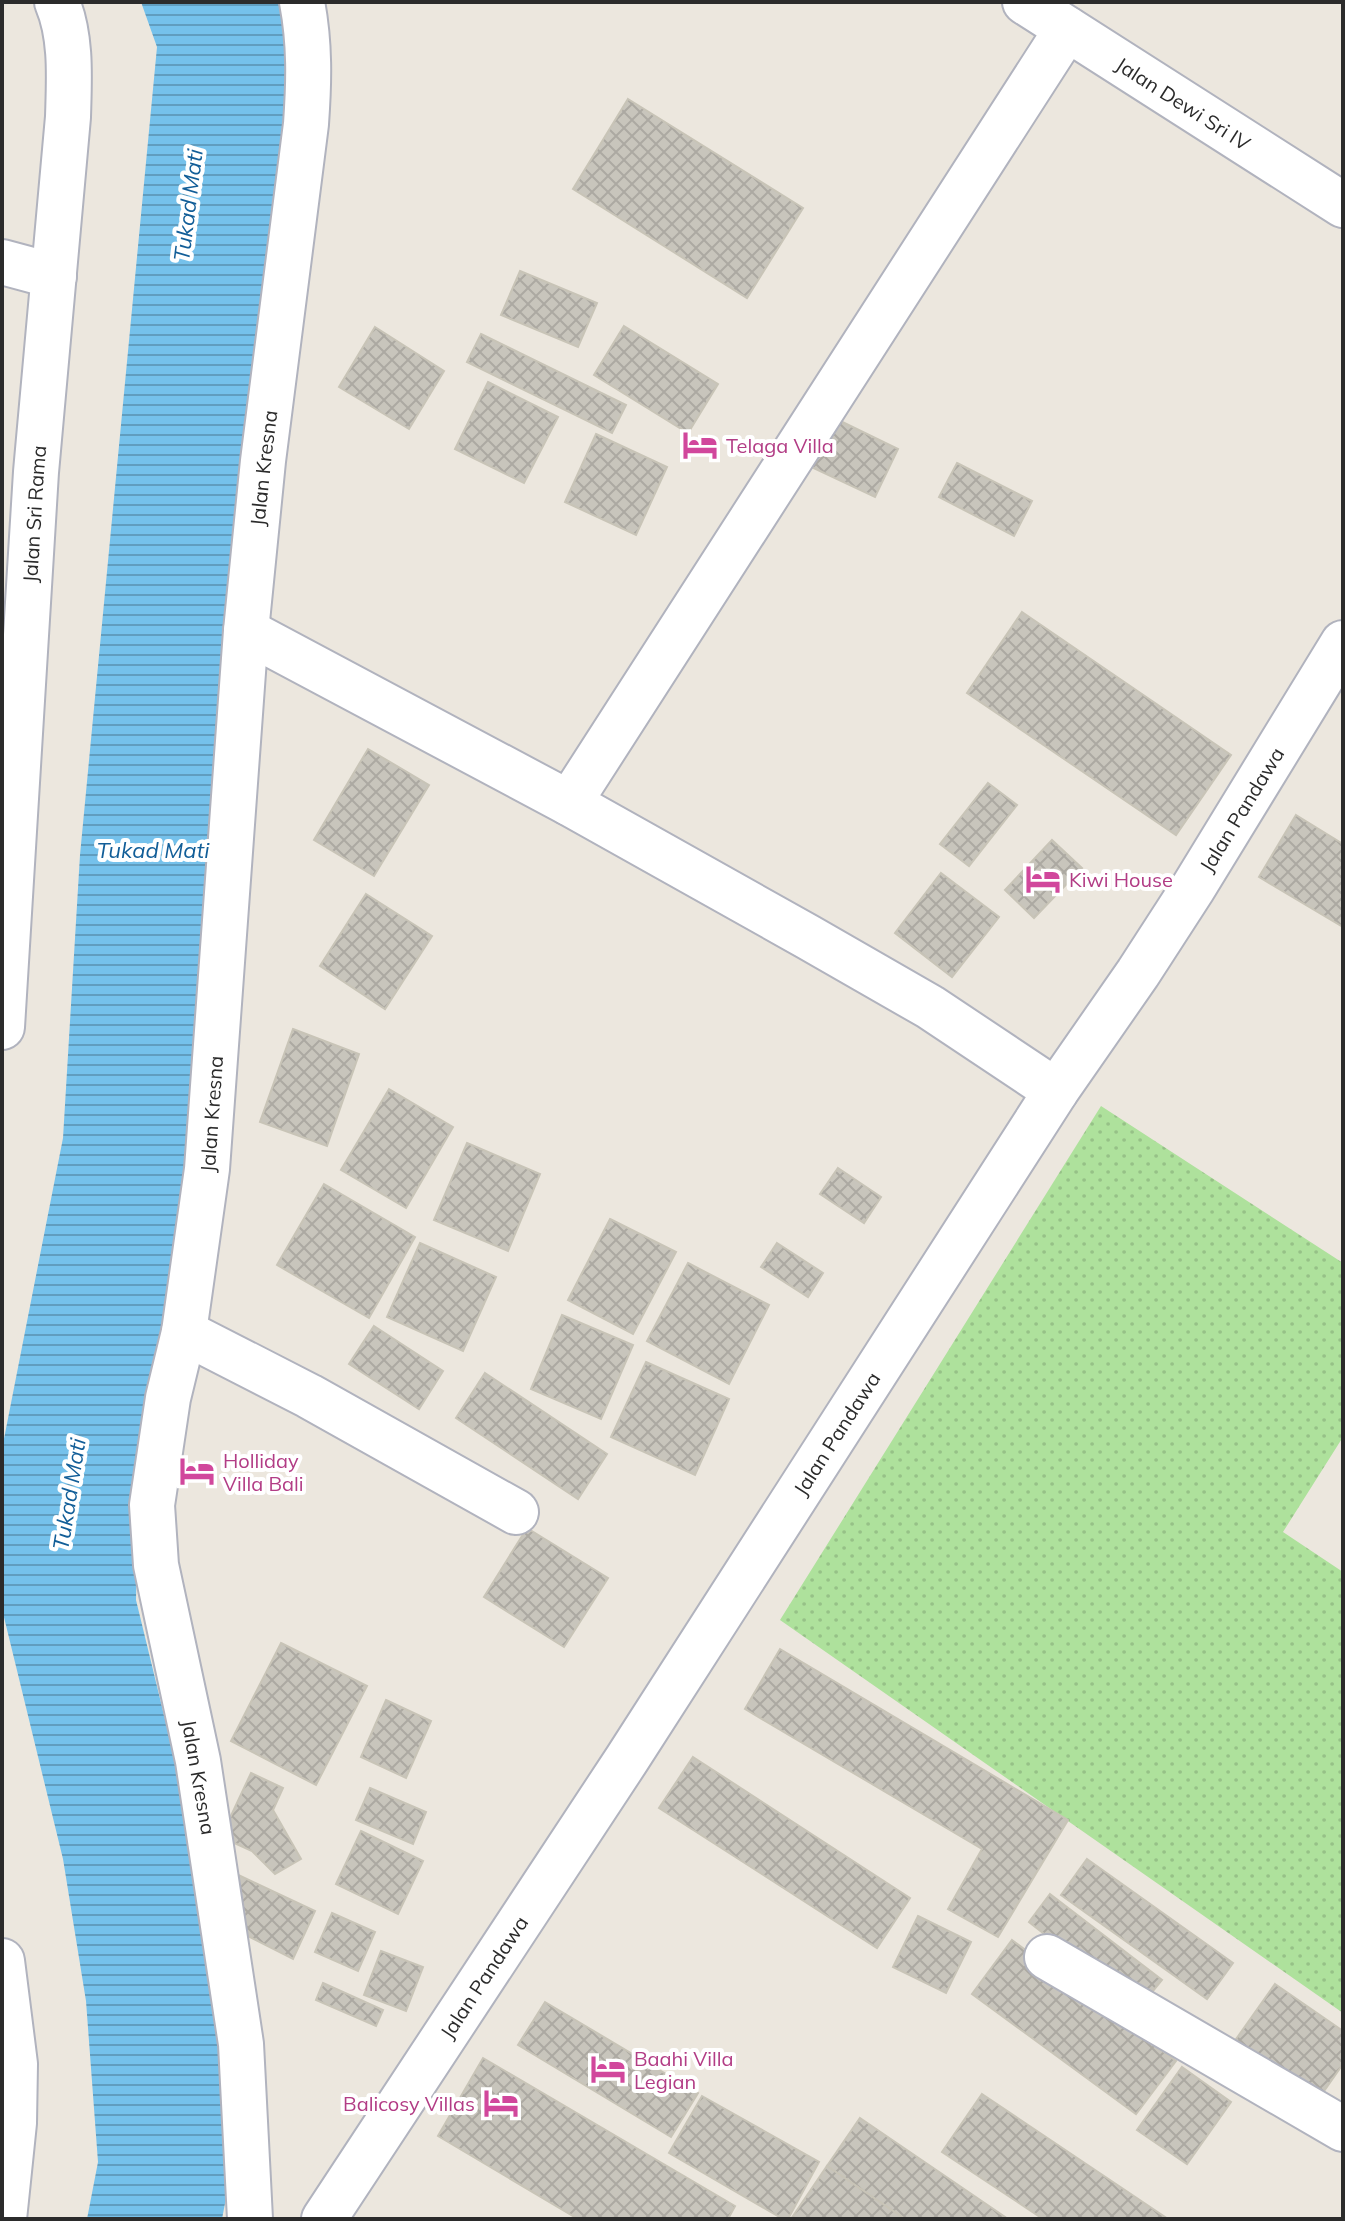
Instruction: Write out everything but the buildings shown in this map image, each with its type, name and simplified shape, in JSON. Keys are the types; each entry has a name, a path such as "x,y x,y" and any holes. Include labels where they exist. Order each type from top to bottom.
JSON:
{"street":[{"name":"Jalan Sri Rama","path":"2,1027 19,468 54,276 68,117 69,68 63,15 57,2"},
{"name":"Jalan Kresna","path":"250,2219 241,2044 198,1761 156,1565 152,1505 158,1453 184,1332 207,1169 246,631 263,461 306,124 310,70 302,2"},
{"name":"Jalan Dewi Sri IV","path":"1025,2 1343,205"},
{"path":"569,803 1067,29"},
{"path":"2,262 54,276"},
{"path":"246,631 569,803 930,1007 1056,1091"},
{"name":"Jalan Pandawa","path":"324,2219 627,1759 1056,1091 1186,900 1343,643"},
{"path":"184,1332 309,1396 516,1512"},
{"path":"1047,1957 1343,2129"},
{"path":"2,1961 15,2064 8,2122 4,2219"}],"green space":[{"path":"1101,1106 1343,1263 1343,1437 1283,1532 1343,1572 1343,2013 780,1620"}],"water":[{"name":"Tukad Mati","path":"141,2 287,2 293,20 202,1115 139,1464 136,1600 190,1822 228,2058 227,2193 222,2219 87,2219 98,2162 86,2001 63,1859 2,1609 2,1449 63,1138 80,855 157,47"}],"place":[{"name":"Telaga Villa","path":"700,445"},
{"name":"Kiwi House","path":"1043,879"},
{"name":"Holliday Villa Bali","path":"197,1471"},
{"name":"Baahi Villa Legian","path":"608,2069"},
{"name":"Balicosy Villas","path":"501,2103"}]}
